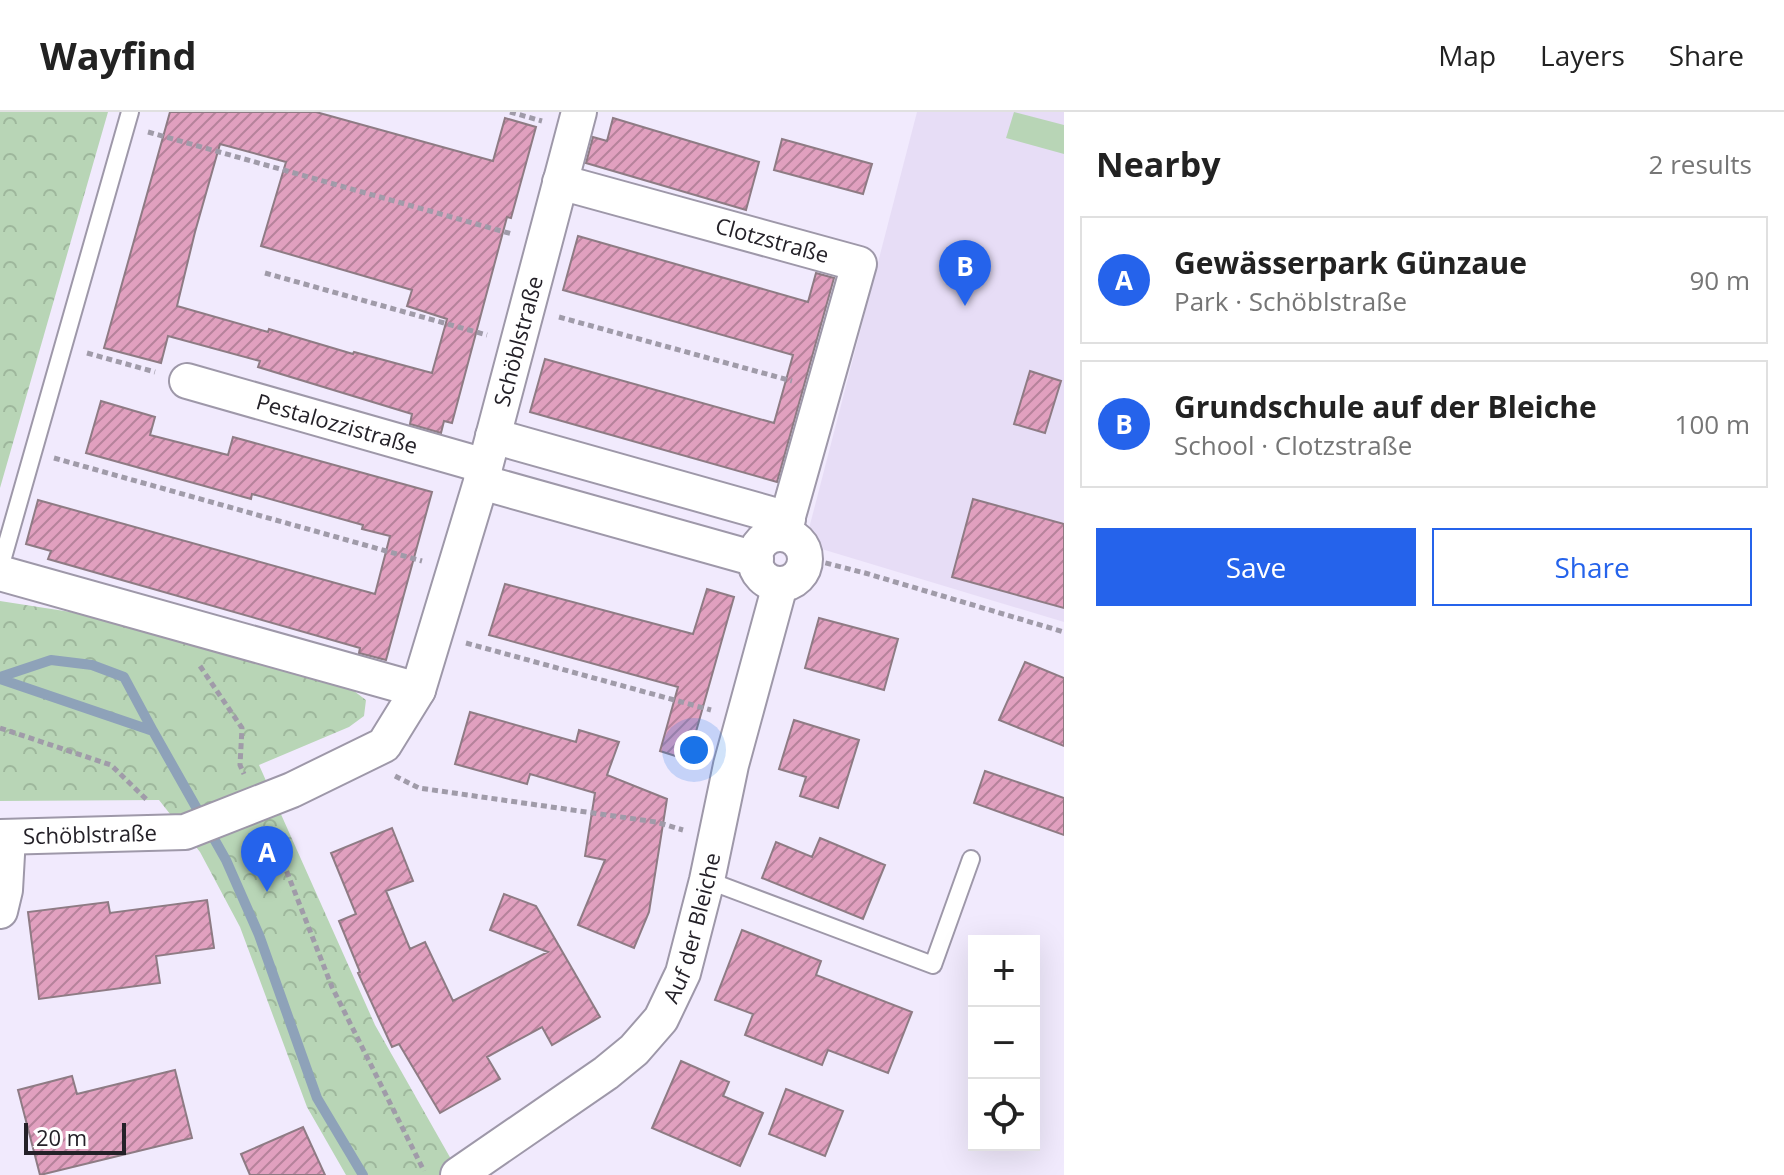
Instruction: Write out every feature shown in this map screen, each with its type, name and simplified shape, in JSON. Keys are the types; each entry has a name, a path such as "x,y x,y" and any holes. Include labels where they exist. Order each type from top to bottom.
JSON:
{"street":[{"name":"Schöblstraße","path":"4,837 185,832 292,790 384,745 418,690 486,461 579,112"},
{"name":"Clotzstraße","path":"560,182 859,264 824,389 792,537"},
{"name":"Pestalozzistraße","path":"187,381 486,461 792,537"},
{"name":"Pestalozzistraße","path":"486,461 756,559"},
{"path":"792,537 801,574 780,585 765,579 760,574 757,551 767,538 792,537"},
{"path":"0,570 418,690"},
{"name":"Auf der Bleiche","path":"458,1175 606,1073 634,1050 661,1019 683,973 707,880 731,765 780,585"},
{"path":"0,911 5,890 4,837"}],"lane":[{"path":"0,570 128,119"},
{"path":"707,880 933,965 971,859"}],"path":[{"path":"128,119 544,243"},
{"path":"265,273 517,344"},
{"path":"527,308 824,389"},
{"path":"63,347 187,381"},
{"path":"34,452 454,570"},
{"path":"792,537 865,573 1064,632"},
{"path":"166,619 223,696 242,728 240,765 255,804 332,987 427,1175"},
{"path":"466,643 718,712"},
{"path":"0,728 111,765 151,804 166,811 185,832"},
{"path":"384,745 395,776 419,788 656,822"}],"shaded area":[{"path":"917,112 1064,112 1064,622 805,544"}],"green space":[{"path":"0,112 108,112 0,488"},
{"path":"1014,112 1064,125 1064,154 1006,138"},
{"path":"0,601 90,615 354,691 366,700 364,716 349,727 259,765 375,1025 460,1175 346,1175 307,1107 240,927 200,852 159,800 0,801"}],"building":[{"path":"170,112 316,112 493,161 505,118 536,127 511,218 507,217 452,423 444,421 441,433 410,424 412,414 258,367 260,361 168,336 161,363 104,348","holes":["220,144 286,162 261,246 412,290 407,306 447,319 432,373 177,306"]},
{"path":"613,118 759,162 746,210 586,163 593,137 607,141"},
{"path":"782,139 872,164 863,194 774,170"},
{"path":"578,236 808,302 816,273 834,278 777,482 530,412 545,359 774,423 793,355 563,290"},
{"path":"1030,371 1061,381 1045,433 1014,424"},
{"path":"101,401 155,417 150,435 228,455 233,437 432,492 386,660 359,653 360,648 48,559 51,551 26,544 38,500 375,594 390,536 362,529 363,525 252,494 251,499 86,453"},
{"path":"973,499 1064,524 1064,608 952,577"},
{"path":"505,584 693,634 707,589 734,597 688,760 660,751 678,687 489,635"},
{"path":"819,618 898,639 884,690 805,668"},
{"path":"1025,662 1064,678 1064,746 999,720"},
{"path":"470,712 576,742 579,730 619,742 607,775 667,799 649,912 634,948 578,925 605,860 585,856 595,793 530,774 527,784 455,764"},
{"path":"794,720 859,740 838,808 800,796 806,777 779,769"},
{"path":"985,771 1064,798 1064,835 974,803"},
{"path":"392,828 413,881 386,891 410,949 425,942 453,1001 548,952 490,930 504,894 536,906 600,1017 552,1045 542,1027 487,1057 500,1079 440,1113 399,1044 392,1047 358,973 339,921 356,914 331,853"},
{"path":"820,838 885,865 863,919 762,878 776,842 812,857"},
{"path":"207,900 214,948 156,956 160,983 39,999 28,912 108,902 110,913"},
{"path":"742,930 821,961 816,975 912,1012 888,1073 828,1050 822,1065 745,1035 753,1014 715,1000"},
{"path":"681,1061 729,1082 723,1096 763,1113 740,1166 652,1128"},
{"path":"175,1070 192,1138 40,1175 18,1090 72,1076 77,1094"},
{"path":"786,1089 843,1111 825,1156 769,1134"},
{"path":"303,1127 325,1175 250,1175 241,1154"}],"waterway":[{"path":"0,677 51,660 92,665 124,677 153,731"},
{"path":"0,679 153,731 226,860 259,935 317,1098 363,1175"}],"place":[{"name":"Grundschule auf der Bleiche","path":"965,306"},
{"name":"Gewässerpark Günzaue","path":"267,892"}]}
